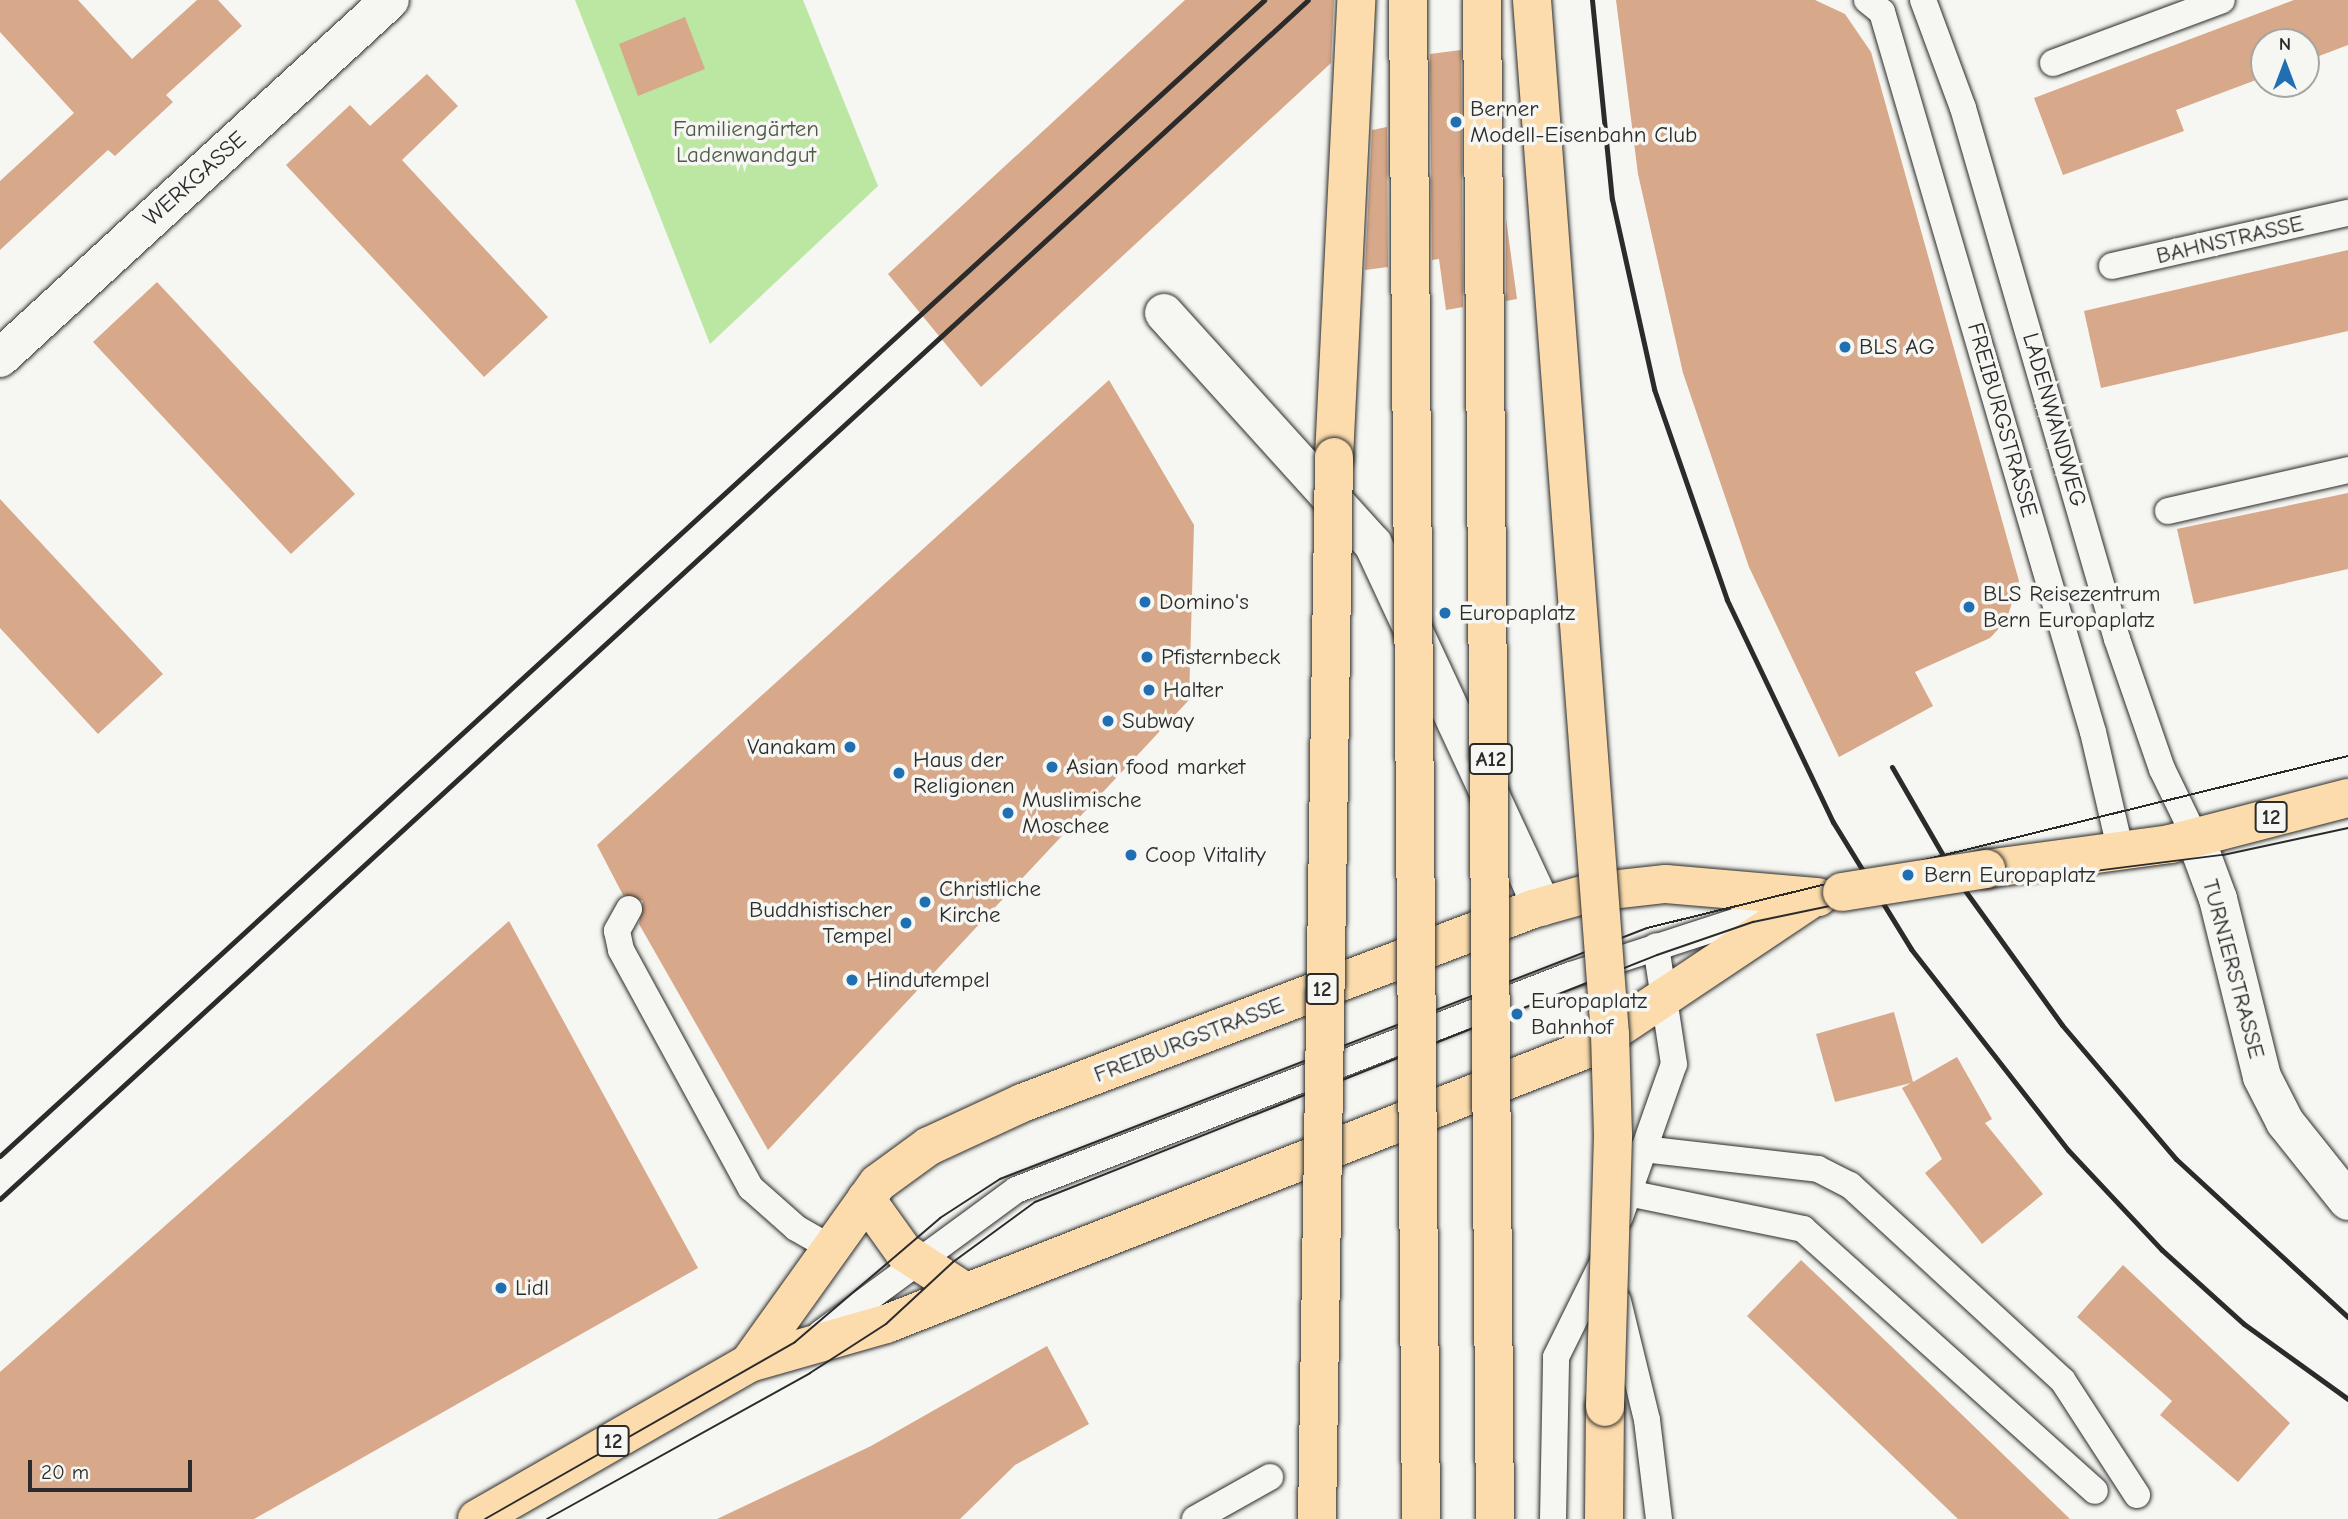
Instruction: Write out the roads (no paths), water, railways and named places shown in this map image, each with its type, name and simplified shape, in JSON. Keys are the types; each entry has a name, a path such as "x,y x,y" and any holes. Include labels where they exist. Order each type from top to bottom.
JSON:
{"main road":[{"path":"1317,1519 1328,595 1356,0"},
{"path":"1408,0 1421,1519"},
{"name":"A12","path":"1482,0 1495,1519"},
{"path":"1532,0 1610,1034 1614,1136 1604,1519"},
{"name":"FREIBURGSTRASSE","path":"749,1363 866,1199 929,1146 1021,1103 1542,906 1666,884 1826,895 2195,837 2348,798"},
{"name":"FREIBURGSTRASSE","path":"477,1519 749,1363 886,1324 964,1291 1553,1064 1667,998 1826,895"},
{"path":"866,1199 884,1232 922,1264 964,1291"}],"street":[{"name":"WERKGASSE","path":"0,358 390,0"},
{"path":"1164,313 1373,544 1542,906"},
{"name":"TURNIERSTRASSE","path":"2195,837 2218,899 2231,964 2268,1088 2285,1122 2348,1201"}],"lane":[{"name":"FREIBURGSTRASSE","path":"1867,0 1882,12 2093,732 2120,848"},
{"name":"LADENWANDWEG","path":"1923,0 1966,119 2118,639 2162,769 2195,837"},
{"path":"2053,63 2222,0"},
{"name":"BAHNSTRASSE","path":"2112,267 2348,213"},
{"path":"2168,510 2348,470"},
{"name":"FREIBURGSTRASSE","path":"749,1363 817,1336 922,1264 1016,1191 1656,946 1826,895"},
{"path":"629,909 617,931 621,950 751,1188 796,1228 831,1248"},
{"path":"1553,1519 1556,1357 1606,1256 1674,1064 1667,998 1656,946"},
{"path":"1643,1149 1818,1169 1850,1185 2063,1381 2137,1495"},
{"path":"1628,1193 1803,1229 2095,1491"},
{"path":"1606,1256 1647,1420 1659,1519"},
{"path":"1195,1519 1270,1477"}],"tram line":[{"path":"485,1519 795,1342 940,1218 1000,1179 1647,928 2348,756"},
{"path":"547,1519 810,1373 886,1324 953,1262 1035,1202 1657,955 1753,922 1849,902 2223,855 2348,828"}],"railway":[{"path":"0,1156 1264,0"},
{"path":"0,1199 1308,0"},
{"path":"1592,0 1612,199 1654,389 1727,600 1833,822 1911,949 2068,1150 2162,1250 2244,1324 2348,1399"},
{"path":"1892,767 1956,878 2062,1025 2176,1159 2348,1317"}],"place":[{"name":"Berner Modell-Eisenbahn Club","path":"1456,122"},
{"name":"BLS AG","path":"1845,347"},
{"name":"Domino's","path":"1145,602"},
{"name":"BLS Reisezentrum Bern Europaplatz","path":"1969,607"},
{"name":"Europaplatz","path":"1445,613"},
{"name":"Pfisternbeck","path":"1147,657"},
{"name":"Halter","path":"1149,690"},
{"name":"Subway","path":"1108,721"},
{"name":"Vanakam","path":"850,747"},
{"name":"Asian food market","path":"1052,767"},
{"name":"Haus der Religionen","path":"899,773"},
{"name":"Muslimische Moschee","path":"1008,813"},
{"name":"Coop Vitality","path":"1131,855"},
{"name":"Bern Europaplatz","path":"1908,875"},
{"name":"Christliche Kirche","path":"925,902"},
{"name":"Buddhistischer Tempel","path":"906,923"},
{"name":"Hindutempel","path":"852,980"},
{"name":"Europaplatz Bahnhof","path":"1517,1014"},
{"name":"Lidl","path":"501,1288"}],"park label":[{"name":"Familiengärten Ladenwandgut","path":"746,142"}]}
